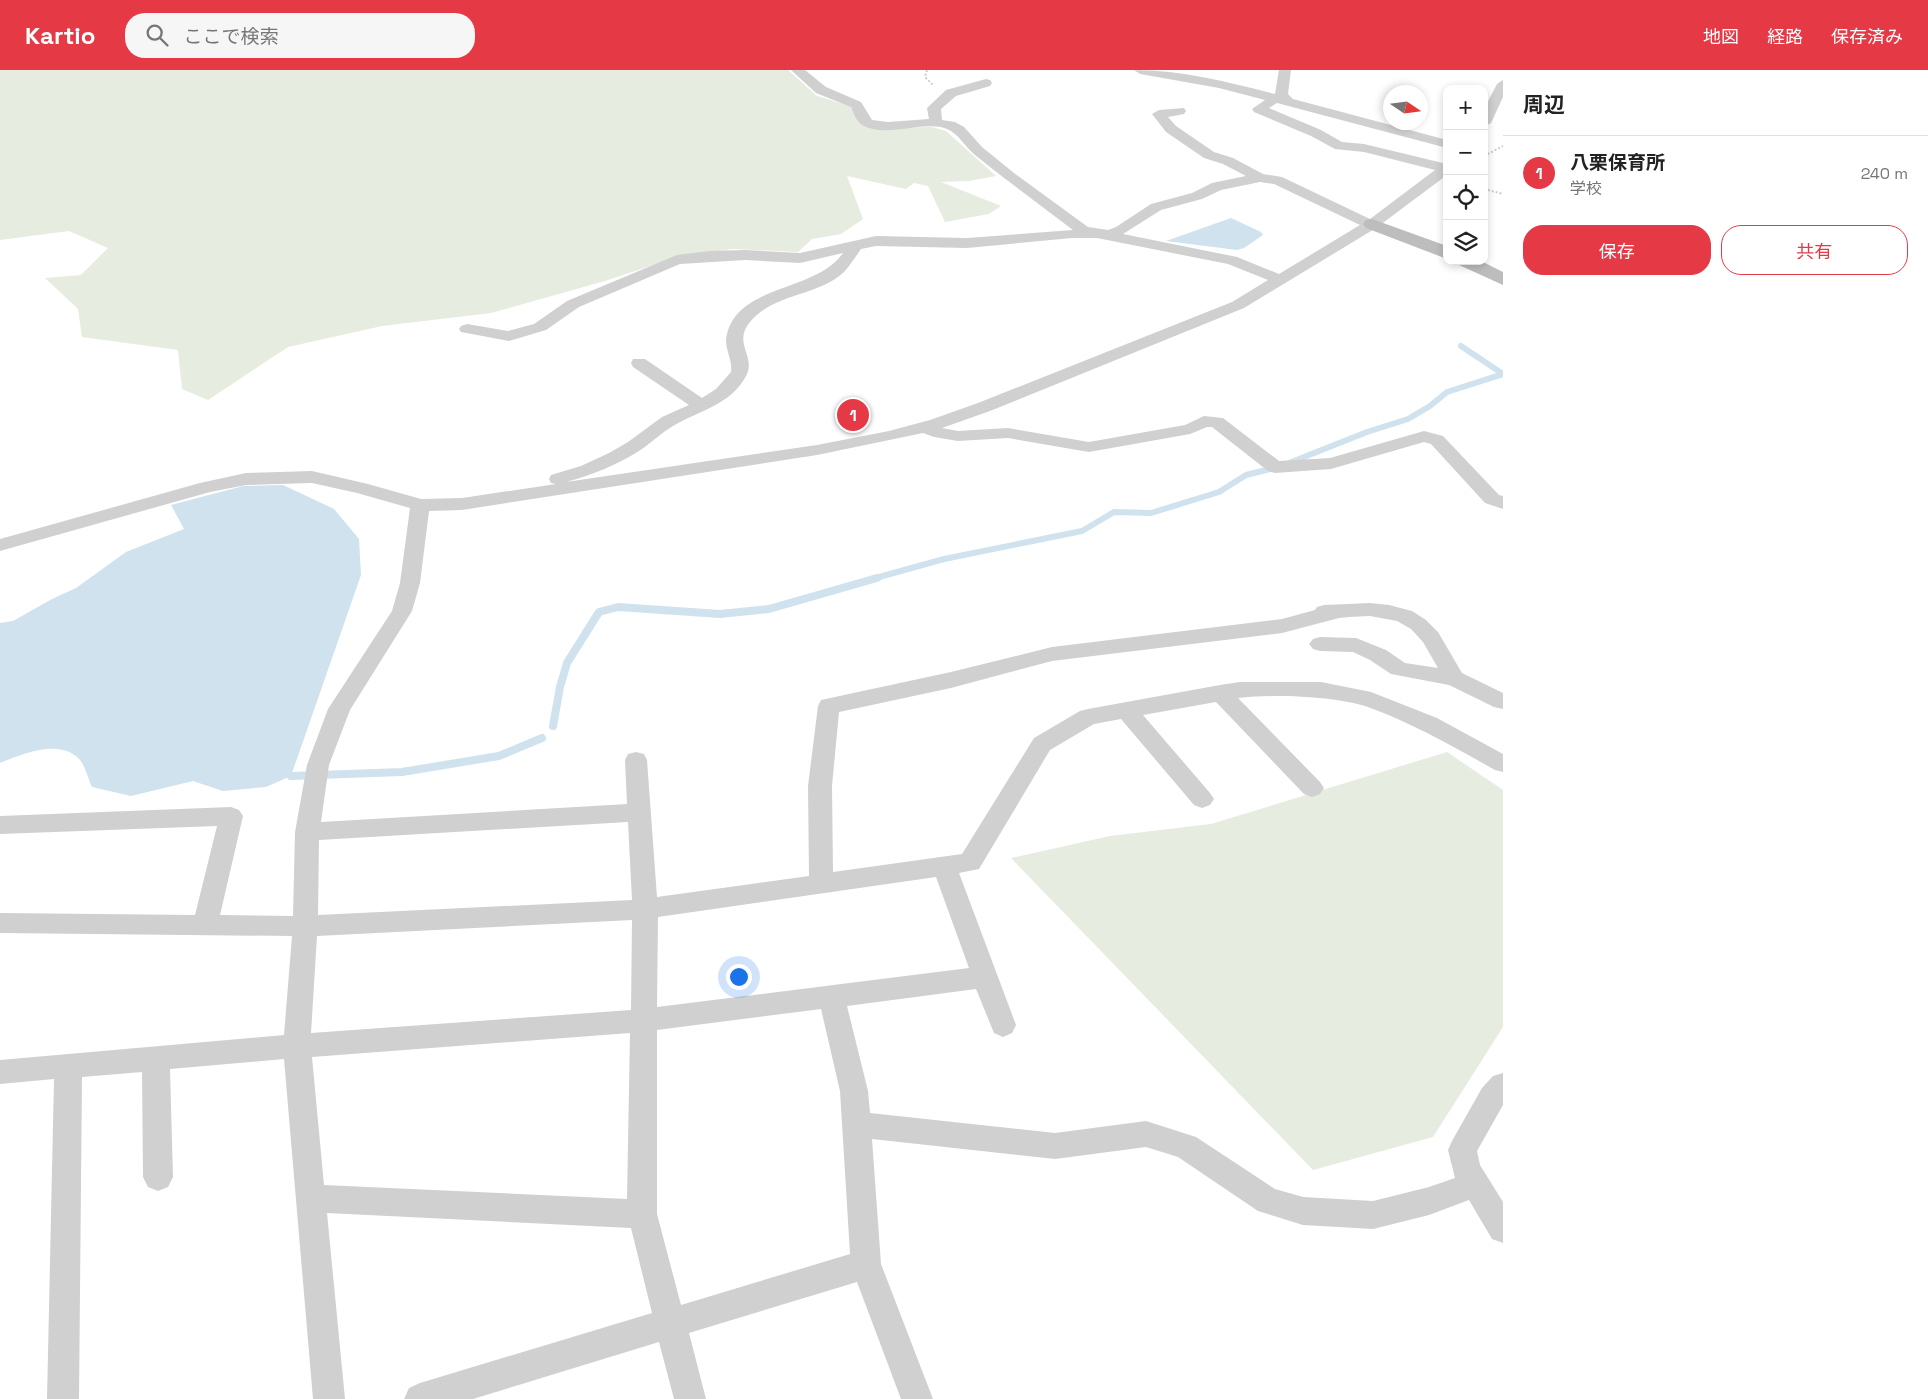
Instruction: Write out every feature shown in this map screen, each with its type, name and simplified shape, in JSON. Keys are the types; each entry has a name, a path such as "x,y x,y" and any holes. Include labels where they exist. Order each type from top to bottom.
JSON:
{"street":[{"path":"797,70 821,90 856,105 862,117 868,122 888,126 936,122 950,125 1009,176 1083,230 1232,260 1279,279"},
{"path":"1140,70 1220,84 1443,143"},
{"path":"1220,84 1232,70"},
{"path":"1282,100 1285,70"},
{"path":"936,122 934,108 951,93 986,83"},
{"path":"1488,115 1503,84"},
{"path":"1282,100 1259,109 1316,133 1340,146 1364,148 1443,168"},
{"path":"1179,110 1159,114 1170,130 1209,155 1228,161 1260,178"},
{"path":"0,544 207,487 246,479 312,477 361,488 420,505 462,504 817,450 926,427 984,407 1238,305 1372,225 1443,171"},
{"path":"467,328 509,336 540,327 572,304 677,260 710,256 745,255 800,258 876,241 967,243 1072,234 1110,234 1121,230 1156,207 1197,196 1216,186 1260,178 1277,180 1372,225 1443,252"},
{"path":"514,496 536,486 574,475 604,462 633,446 668,421 702,406 719,395 737,376 740,363 734,340 739,324 760,304 833,272 854,246"},
{"path":"1474,265 1503,279"},
{"path":"639,363 702,406"},
{"path":"926,427 934,432 958,436 1008,433 1089,447 1190,429 1204,421 1217,422 1275,467 1331,463 1424,436 1437,440 1492,499 1503,502"},
{"path":"329,1399 297,1046 305,926 307,832 318,765 339,709 402,611 410,583 420,505"},
{"path":"1226,622 1338,611 1377,609 1400,613 1423,627 1443,655 1454,678"},
{"path":"821,884 820,786 829,706 951,680 1052,654 1282,626 1338,611"},
{"path":"1320,644 1356,645 1378,655 1399,669 1454,678 1503,701"},
{"path":"0,923 305,926 645,909 970,862 1042,744 1088,717 1240,690 1321,690 1371,700 1429,724 1503,764"},
{"path":"1220,694 1312,788"},
{"path":"1126,710 1202,799"},
{"path":"636,760 645,909 642,1214 690,1399"},
{"path":"307,832 639,812"},
{"path":"0,825 231,816 205,926"},
{"path":"944,866 1003,1025"},
{"path":"0,1072 297,1046 644,1020 985,977"},
{"path":"832,996 854,1092 866,1264 917,1399"},
{"path":"156,1058 158,1177"},
{"path":"64,1399 68,1066"},
{"path":"1503,1086 1492,1097 1462,1150 1466,1169 1503,1229"},
{"path":"856,1124 1055,1146 1146,1134 1186,1146 1268,1201 1303,1211 1373,1215 1429,1201 1475,1184"},
{"path":"311,1198 642,1214"},
{"path":"420,1399 671,1325 866,1264"}],"path":[{"path":"1488,154 1503,146"},
{"path":"1488,190 1503,194"}],"shaded area":[{"path":"0,70 788,70 817,96 850,106 862,124 883,128 932,127 946,131 996,176 969,181 941,182 1001,206 989,214 945,222 928,186 914,183 906,189 847,176 863,219 841,234 812,239 798,252 733,249 677,257 605,281 491,313 382,326 288,347 208,400 182,389 178,350 82,337 78,309 45,278 81,275 108,248 69,231 0,240"},
{"path":"1447,752 1503,790 1503,1027 1433,1137 1313,1170 1011,858 1110,836 1211,824"}],"water":[{"path":"1231,218 1261,232 1263,235 1244,248 1237,250 1166,241"},
{"path":"283,485 334,509 359,539 361,575 291,776 266,787 223,791 193,781 131,796 92,787 80,761 70,752 50,749 40,750 0,763 0,623 13,621 76,588 126,552 184,529 171,505 243,486"}],"waterway":[{"path":"1289,463 1367,432 1408,419 1430,406 1447,392 1503,374 1461,346"},
{"path":"872,579 944,559 1082,531 1114,512 1151,513 1219,492 1246,475 1270,469"},
{"path":"553,726 560,687 567,663 599,612 618,607 720,614 769,609 877,578"},
{"path":"291,776 402,772 499,756 542,738"}],"place":[{"name":"八栗保育所","path":"853,415"}]}
